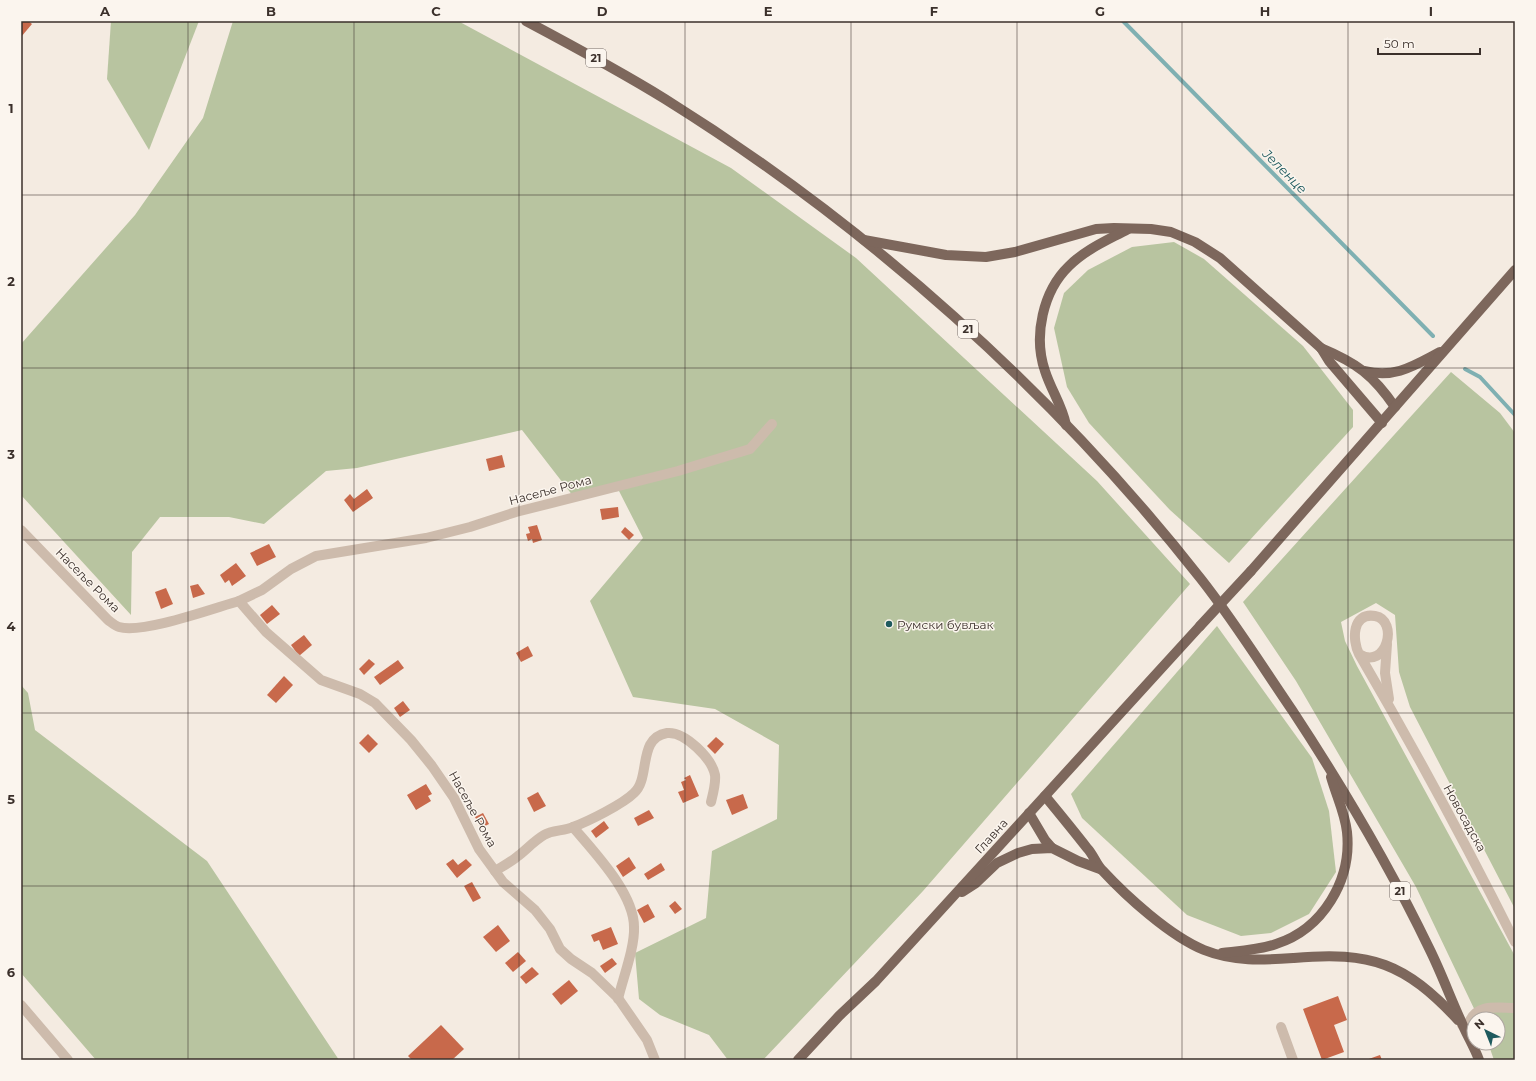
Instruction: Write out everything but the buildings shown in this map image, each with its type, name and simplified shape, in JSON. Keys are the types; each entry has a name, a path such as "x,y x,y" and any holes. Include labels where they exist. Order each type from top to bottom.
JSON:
{"main road":[{"name":"21","path":"526,21 664,98 763,165 864,240 946,308 1099,459 1201,579 1236,625 1327,762 1358,815 1431,950 1462,1025 1479,1060"},
{"path":"864,240 946,255 986,257 1015,252 1096,229 1151,229 1171,232 1183,236 1205,248 1238,272 1321,348 1329,361 1382,423"},
{"path":"1066,425 1062,408 1045,372 1041,355 1041,322 1046,301 1056,282 1069,266 1099,244 1128,229"},
{"name":"Главна","path":"798,1060 839,1016 876,981 1251,571 1515,270"},
{"path":"1321,348 1336,354 1364,371 1378,383 1395,407"},
{"path":"1364,371 1378,374 1394,373 1446,349"},
{"path":"1216,953 1266,947 1288,940 1314,922 1335,895 1345,868 1348,846 1343,812 1327,762"},
{"path":"1045,796 1093,855 1100,869"},
{"path":"1029,813 1045,840 1052,848 1078,861 1100,869 1168,929 1196,946 1231,958 1254,961 1329,956 1357,957 1369,960 1398,971 1413,979 1427,990 1462,1025"},
{"path":"952,897 976,883 997,863 1010,856 1032,849 1052,848"}],"street":[{"name":"Насеље Рома","path":"21,530 108,620 118,627 134,627 164,623 239,601 262,590 290,569 316,556 426,538 470,527 516,512 678,471 750,450 772,424"},
{"name":"Насеље Рома","path":"239,601 266,632 321,680 360,694 374,704 411,740 432,766 454,798 479,849 503,882 535,910 550,929 560,949 571,959 592,973 618,998 647,1040 655,1060"},
{"path":"1365,617 1378,617 1386,625 1388,638 1384,650 1373,657 1364,657 1359,654 1354,641 1354,628 1358,622 1365,617"},
{"name":"Новосадска","path":"1387,644 1385,683 1391,709"},
{"name":"Новосадска","path":"1359,654 1391,709 1472,858 1515,942"},
{"path":"495,871 514,860 545,834 573,827 623,802 635,793 642,783 646,757 650,746 655,739 667,733 685,738 695,745 711,764 715,776 711,802"},
{"path":"573,827 603,862 627,899 633,916 634,938 618,998"},
{"path":"21,1005 68,1060"},
{"path":"1462,1025 1469,1023 1471,1017 1478,1010 1515,1008"},
{"path":"1281,1027 1293,1060"}],"green space":[{"path":"111,21 199,21 149,150 107,79"},
{"path":"233,21 458,21 731,168 856,258 1097,481 1190,584 923,891 763,1060 728,1060 709,1035 660,1015 639,999 635,953 706,918 712,851 777,819 779,745 715,709 633,697 590,601 643,538 619,491 573,496 522,430 357,468 326,471 264,524 229,517 160,517 132,552 131,615 21,495 21,344 135,215 203,118"},
{"path":"1174,242 1204,259 1303,346 1353,410 1353,427 1229,563 1170,510 1089,423 1067,387 1054,328 1064,293 1088,270 1132,247"},
{"path":"1451,372 1500,413 1515,433 1515,909 1410,707 1399,672 1395,615 1376,603 1341,622 1345,641 1357,666 1515,956 1515,1060 1494,1060 1491,1051 1506,1051 1506,1011 1475,1011 1416,887 1296,681 1243,602"},
{"path":"1217,626 1312,758 1329,811 1336,872 1309,914 1271,933 1241,936 1187,915 1082,818 1071,794"},
{"path":"21,685 28,693 35,730 207,861 339,1060 96,1060 21,973"}],"waterway":[{"name":"Јеленце","path":"1123,21 1433,336"},
{"name":"Јеленце","path":"1465,369 1480,377 1515,415"}],"place":[{"name":"Румски бувљак","path":"889,624"}]}
